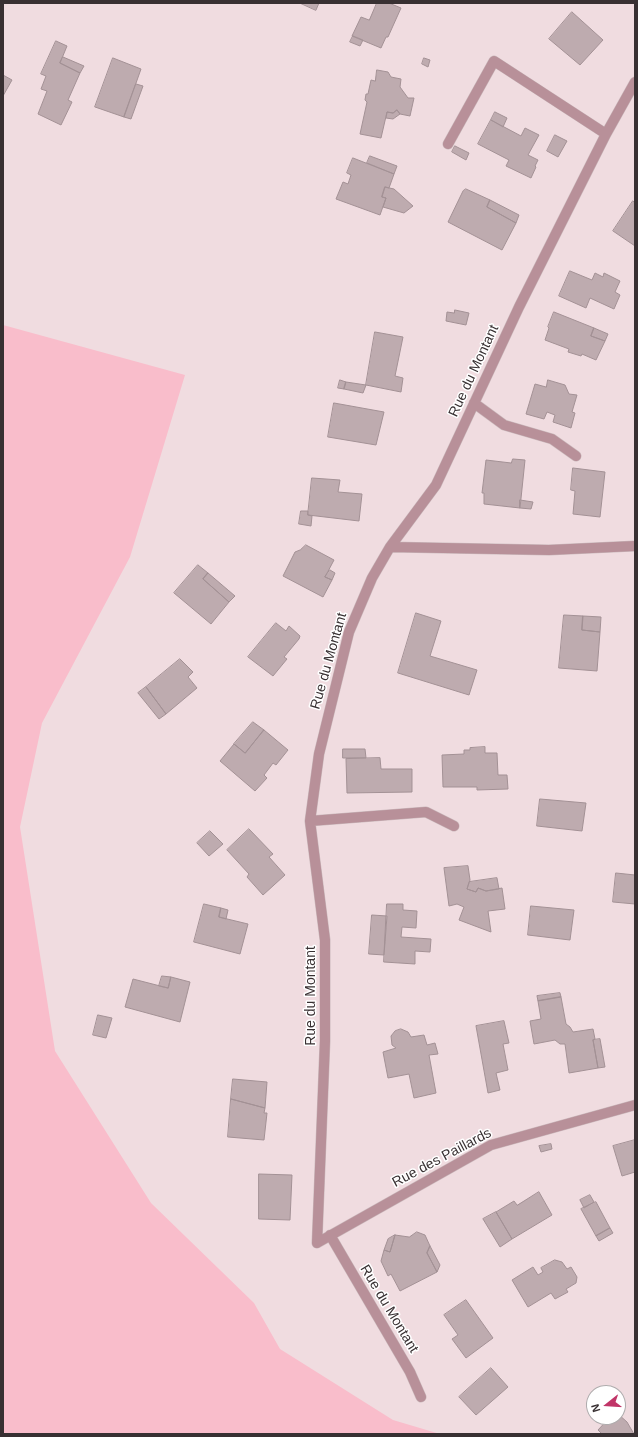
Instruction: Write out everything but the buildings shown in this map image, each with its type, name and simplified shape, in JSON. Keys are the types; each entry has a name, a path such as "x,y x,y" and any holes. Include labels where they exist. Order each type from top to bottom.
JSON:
{"street":[{"path":"448,144 494,61 606,134"},
{"name":"Rue du Montant","path":"317,1243 325,1041 326,940 310,821 319,754 350,632 372,578 390,547 436,484 519,307 606,134 635,82"},
{"path":"474,403 504,425 552,439 576,456"},
{"path":"390,547 549,550 635,546"},
{"path":"310,821 426,812 454,826"},
{"name":"Rue des Paillards","path":"317,1243 491,1145 635,1104"},
{"name":"Rue du Montant","path":"330,1236 410,1372 421,1397"}],"shaded area":[{"path":"3,325 185,375 130,557 42,723 20,827 55,1051 151,1203 254,1303 280,1349 393,1420 440,1434 3,1434"}]}
